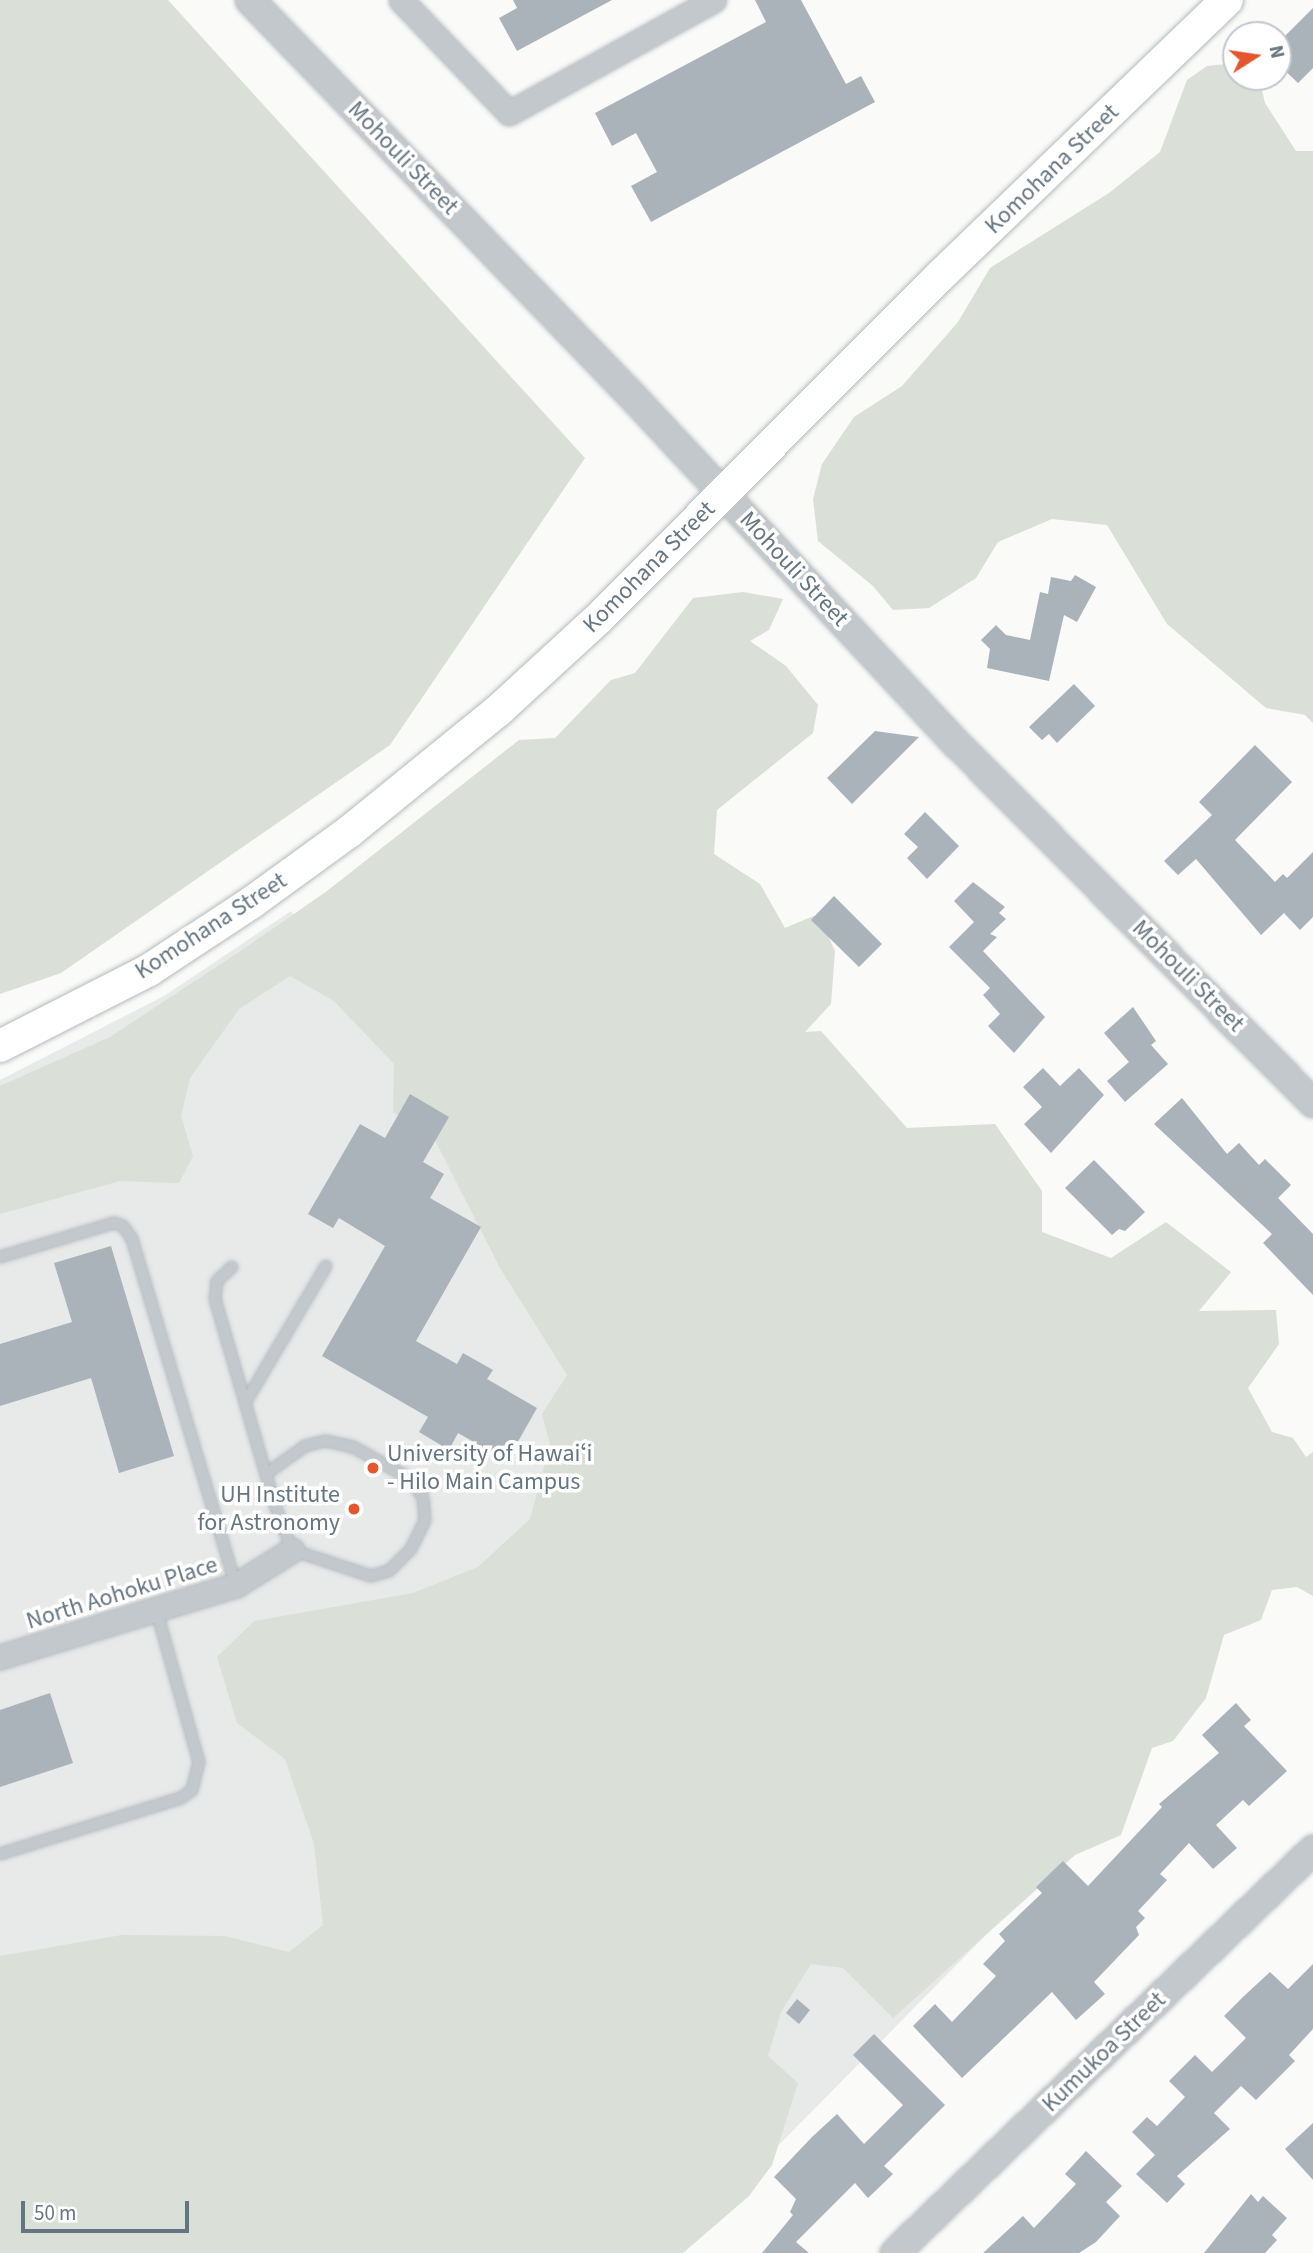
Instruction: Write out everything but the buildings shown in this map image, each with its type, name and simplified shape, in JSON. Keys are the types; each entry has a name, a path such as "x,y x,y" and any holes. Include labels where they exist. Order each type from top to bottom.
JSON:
{"main road":[{"name":"Komohana Street","path":"0,1046 149,970 350,831 499,710 724,494 938,278 1227,0"}],"street":[{"name":"Mohouli Street","path":"250,0 724,494 958,745 1313,1103"},
{"path":"401,0 509,113 714,0"},
{"name":"North Aohoku Place","path":"0,1657 157,1613 236,1585 292,1550"},
{"name":"Kumukoa Street","path":"895,2253 1313,1850"}],"lane":[{"path":"0,1257 114,1223 123,1226 132,1238 236,1585"},
{"path":"245,1403 326,1266"},
{"path":"232,1267 217,1281 215,1298 266,1474 292,1550 371,1576 389,1571 411,1549 425,1520 423,1498 411,1479 353,1447 325,1441 288,1456 266,1474"},
{"path":"0,1854 181,1798 192,1790 199,1762 157,1613"}],"shaded area":[{"path":"0,0 168,0 585,458 390,745 61,973 0,994"},
{"path":"1222,64 1222,91 1262,91 1265,103 1296,151 1313,151 1313,723 1305,715 1266,708 1167,624 1107,525 1052,519 998,542 976,578 929,608 893,610 873,586 818,541 813,499 822,464 854,417 902,386 958,322 990,268 1109,193 1160,152 1187,80 1207,66"},
{"path":"743,592 783,599 769,630 750,641 786,666 818,705 813,733 717,810 714,854 760,884 785,928 818,914 835,951 831,1004 805,1032 821,1031 907,1128 995,1124 1042,1191 1042,1232 1111,1258 1166,1222 1231,1272 1199,1311 1276,1310 1279,1344 1248,1388 1272,1432 1293,1438 1306,1457 1313,1452 1313,1596 1297,1587 1272,1590 1261,1620 1224,1635 1206,1698 1173,1741 1152,1748 1121,1835 1075,1855 893,2018 843,1968 811,1964 781,2012 768,2056 798,2083 772,2165 749,2196 683,2253 0,2253 0,1956 122,1935 225,1936 289,1952 323,1925 314,1844 285,1759 237,1723 217,1657 254,1621 413,1593 478,1567 530,1519 550,1445 542,1414 567,1375 500,1268 435,1140 393,1112 394,1064 334,1001 290,976 239,1009 190,1078 181,1116 193,1156 179,1183 120,1181 0,1214 0,1086 110,1037 245,948 327,891 519,740 555,738 611,680 635,673 693,598"},
{"name":"University of Hawaiʻi - Hilo Main Campus","path":"291,911 1063,1857 685,2240 0,2253 0,1080 164,996"}],"place":[{"name":"University of Hawaiʻi - Hilo Main Campus","path":"373,1468"},
{"name":"UH Institute for Astronomy","path":"354,1509"}]}
